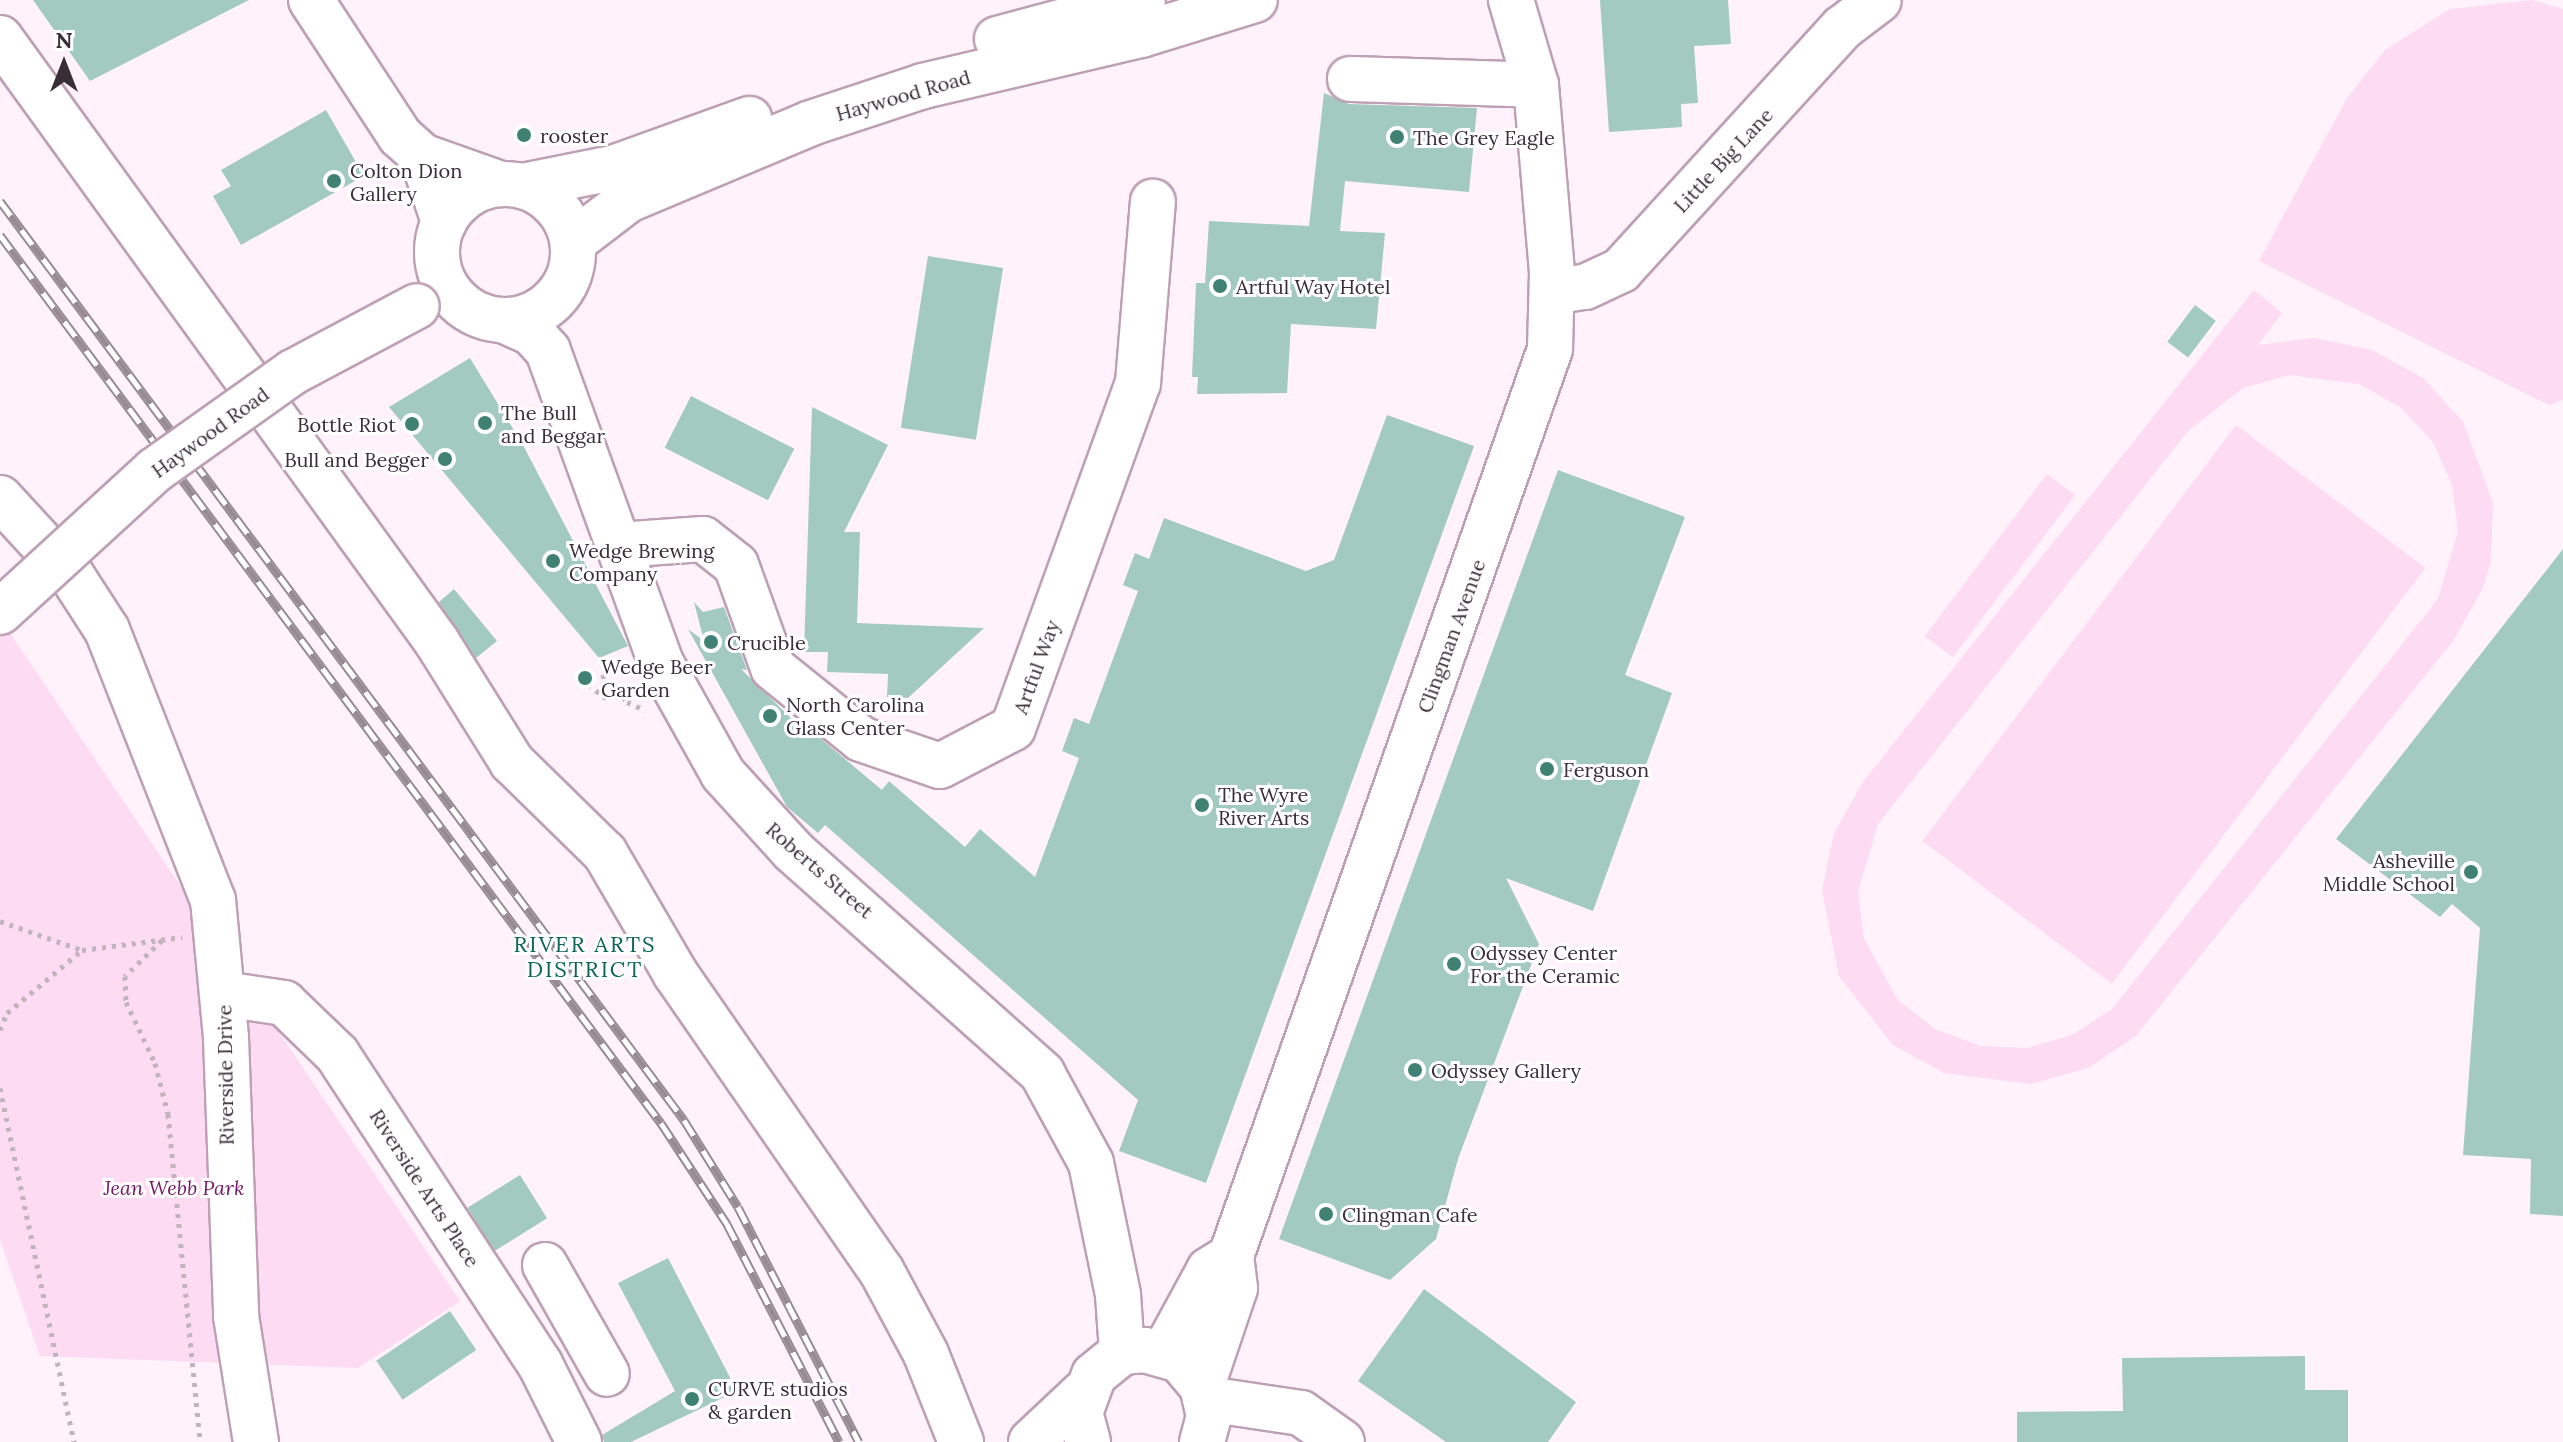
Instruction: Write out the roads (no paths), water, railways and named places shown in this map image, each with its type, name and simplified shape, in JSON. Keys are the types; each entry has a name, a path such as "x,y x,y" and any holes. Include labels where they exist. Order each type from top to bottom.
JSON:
{"main road":[{"path":"311,0 367,92 422,156 444,222"},
{"name":"Haywood Road","path":"512,185 613,168 1143,0"},
{"name":"Haywood Road","path":"573,242 628,200 920,73 1141,35 1255,0"},
{"name":"Clingman Avenue","path":"1202,1442 1204,1393 1235,1288 1231,1256 1541,384 1552,292 1536,85 1511,0"},
{"name":"Little Big Lane","path":"1552,292 1585,287 1621,270 1842,28 1879,0"},
{"path":"0,38 437,642 512,762 605,853 675,973 881,1270 926,1354 961,1442"},
{"path":"1350,79 1536,85"},
{"path":"422,156 512,185 556,206 573,242 573,263 555,300 532,315 505,321"},
{"path":"512,185 467,195 444,222 436,256 432,298 505,321 532,333 548,351"},
{"name":"Artful Way","path":"618,545 703,539 736,565 773,668 861,739 940,766 1013,728 1138,383 1153,202"},
{"name":"Haywood Road","path":"0,612 155,470 293,372 432,298"},
{"name":"Roberts Street","path":"555,300 548,351 661,663 723,774 793,851 1042,1073 1091,1163 1118,1295 1143,1353"},
{"name":"Riverside Drive","path":"0,498 63,565 107,630 160,756 191,856 213,900 223,994 236,1316 256,1442"},
{"name":"Riverside Drive","path":"191,856 176,938 205,1235 231,1442"},
{"name":"Riverside Arts Place","path":"223,994 284,1003 319,1033 526,1342 579,1442"},
{"name":"Clingman Avenue","path":"1143,1353 1209,1270 1231,1256"},
{"path":"545,1265 607,1374"},
{"path":"526,1342 572,1314"},
{"path":"1031,1442 1084,1392 1094,1375 1143,1353 1204,1393 1301,1413 1338,1442"},
{"path":"1084,1392 1080,1413 1088,1442"}],"railway":[{"path":"0,201 684,1120 738,1207 859,1442"},
{"path":"0,235 661,1123 727,1224 839,1442"}],"place":[{"name":"rooster","path":"524,135"},
{"name":"The Grey Eagle","path":"1397,137"},
{"name":"Colton Dion Gallery","path":"334,181"},
{"name":"Artful Way Hotel","path":"1220,286"},
{"name":"The Bull and Beggar","path":"485,423"},
{"name":"Bottle Riot","path":"412,424"},
{"name":"Bull and Begger","path":"445,459"},
{"name":"Wedge Brewing Company","path":"553,561"},
{"name":"Crucible","path":"711,642"},
{"name":"Wedge Beer Garden","path":"585,678"},
{"name":"North Carolina Glass Center","path":"770,716"},
{"name":"Ferguson","path":"1547,769"},
{"name":"The Wyre River Arts","path":"1202,805"},
{"name":"Asheville Middle School","path":"2471,872"},
{"name":"Odyssey Center For the Ceramic","path":"1454,964"},
{"name":"Odyssey Gallery","path":"1415,1070"},
{"name":"Clingman Cafe","path":"1326,1214"},
{"name":"CURVE studios & garden","path":"692,1399"}],"district":[{"name":"RIVER ARTS DISTRICT","path":"585,956"}],"park label":[{"name":"Jean Webb Park","path":"174,1187"}]}
